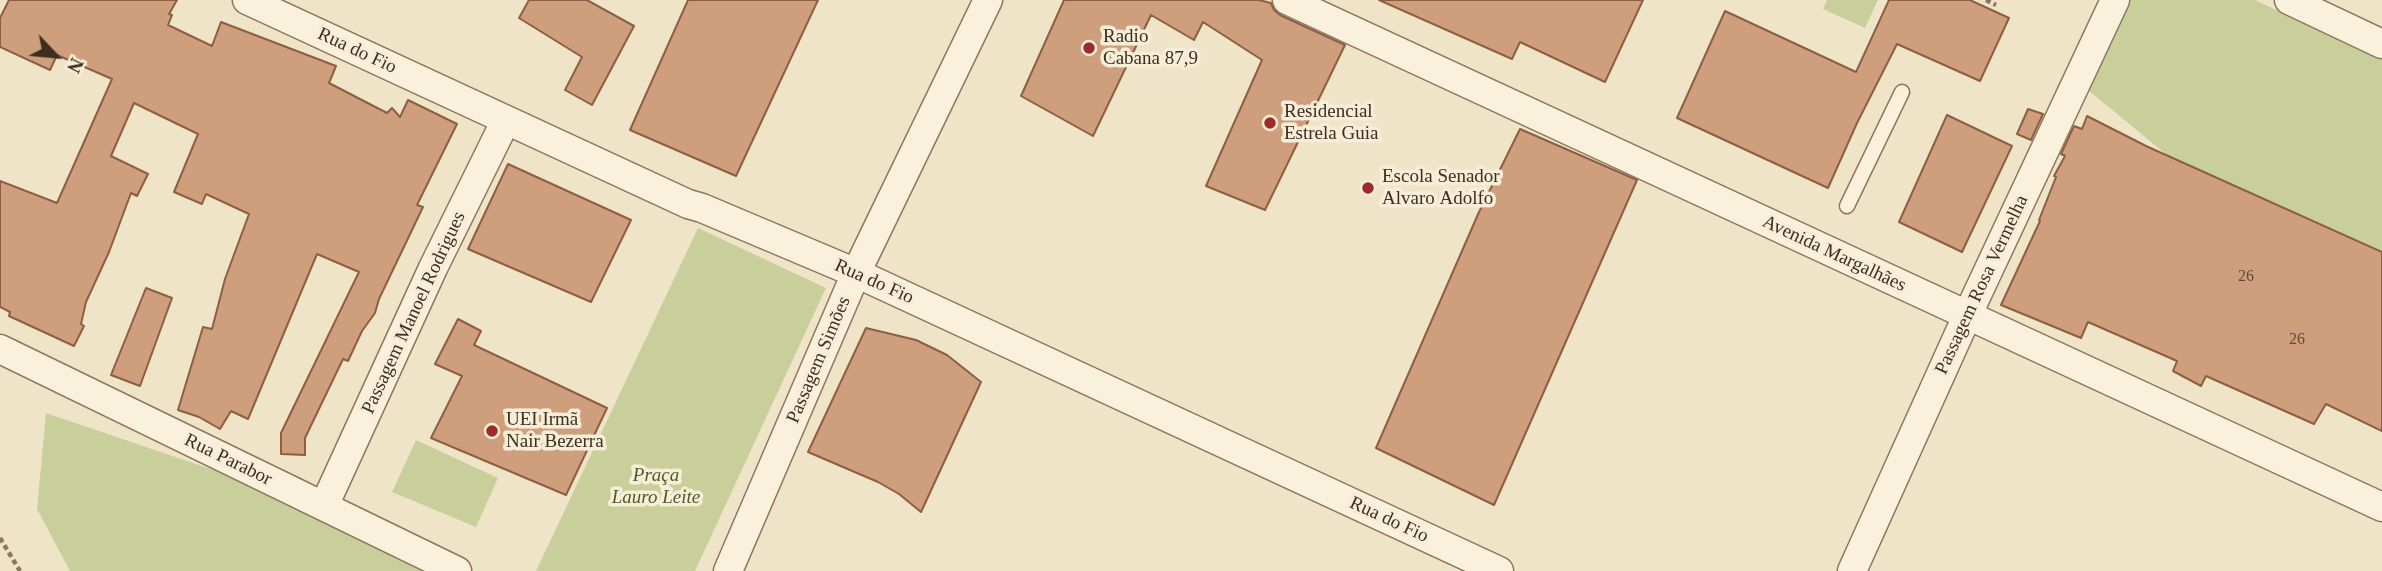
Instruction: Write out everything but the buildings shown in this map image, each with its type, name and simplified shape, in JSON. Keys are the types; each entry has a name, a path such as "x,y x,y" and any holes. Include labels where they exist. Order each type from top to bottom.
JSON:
{"street":[{"name":"Rua do Fio","path":"247,0 688,204 856,273 1499,571"},
{"name":"Passagem Simões","path":"728,571 856,273 988,0"},
{"name":"Avenida Margalhães","path":"1287,0 2382,507"},
{"name":"Passagem Rosa Vermelha","path":"1852,571 1967,316 2115,0"},
{"path":"2289,0 2382,44"},
{"name":"Passagem Manoel Rodrigues","path":"324,506 433,268 506,120"},
{"name":"Rua Parabor","path":"0,349 457,571"}],"lane":[{"path":"1847,206 1902,92"}],"path":[{"path":"1986,0 1996,5"},
{"path":"0,538 20,571"}],"green space":[{"path":"1827,0 1878,0 1865,28 1823,9"},
{"path":"2129,0 2255,0 2382,60 2382,252 2167,155 2088,90"},
{"name":"Praça Lauro Leite","path":"698,228 826,288 695,571 536,571"},
{"path":"46,413 302,500 437,571 70,571 37,509"},
{"path":"416,440 498,478 476,527 392,492"}],"place":[{"name":"Radio Cabana 87,9","path":"1089,48"},
{"name":"Residencial Estrela Guia","path":"1270,123"},
{"name":"Escola Senador Alvaro Adolfo","path":"1368,188"},
{"name":"UEI Irmã Nair Bezerra","path":"492,431"}]}
